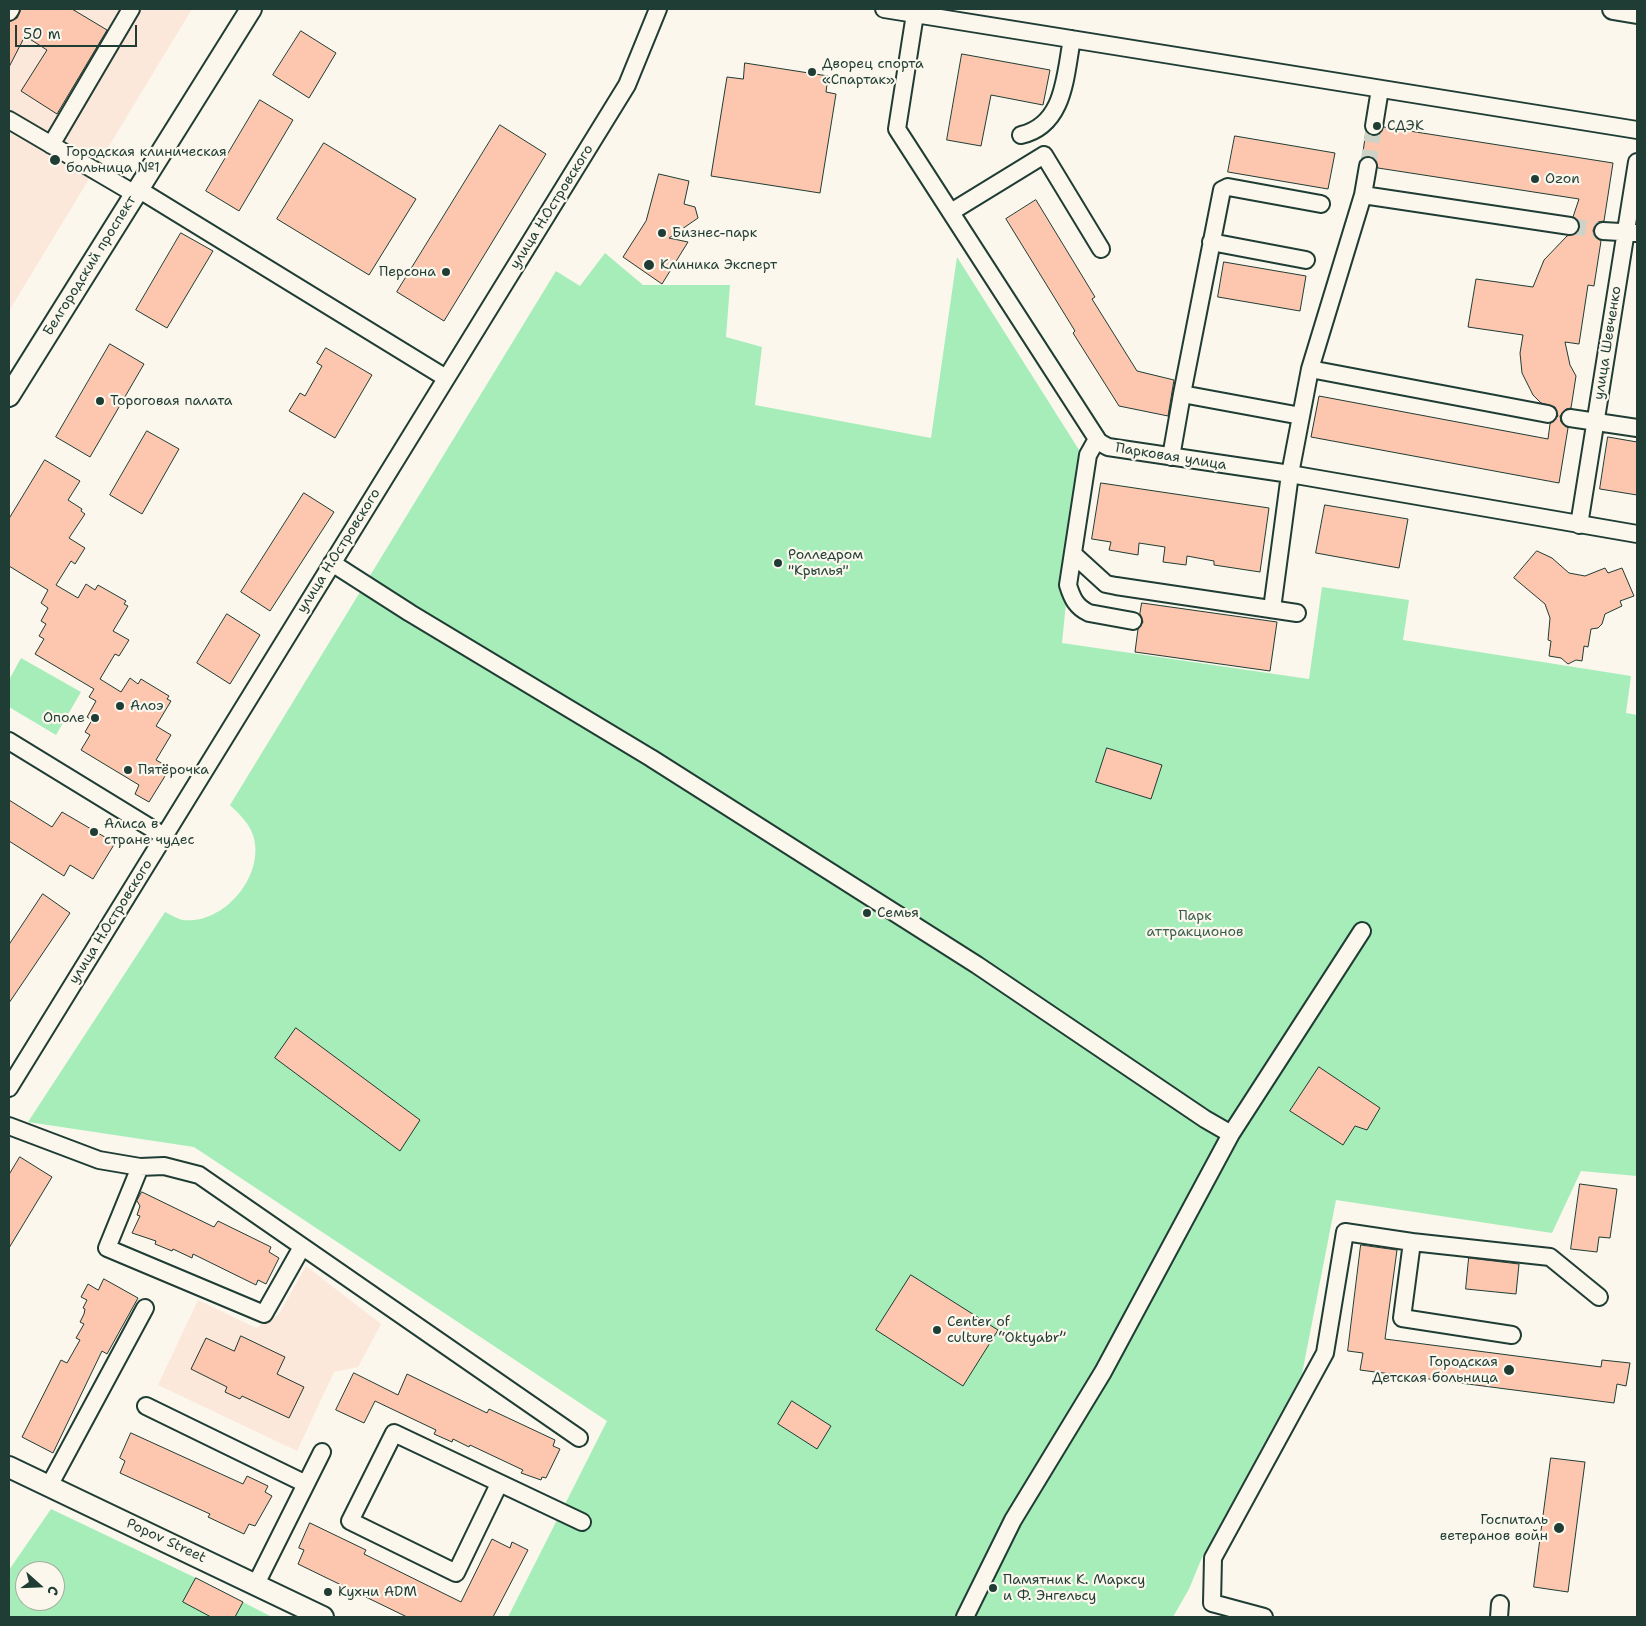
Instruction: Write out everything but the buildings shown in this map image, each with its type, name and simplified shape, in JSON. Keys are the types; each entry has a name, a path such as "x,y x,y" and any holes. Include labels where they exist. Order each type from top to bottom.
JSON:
{"main road":[{"name":"Белгородский проспект","path":"9,396 251,9"},
{"path":"1613,9 1637,13"},
{"name":"Popov Street","path":"9,1467 323,1617"}],"street":[{"path":"51,145 131,9"},
{"name":"улица Н.Островского","path":"9,1088 627,85 658,9"},
{"path":"884,9 1637,130"},
{"name":"Парковая улица","path":"915,14 897,129 1097,439 1108,447 1290,474 1637,534"},
{"path":"1021,134 1044,124 1057,107 1072,39"},
{"path":"1374,126 1380,89"},
{"path":"9,120 136,191 446,378"},
{"path":"951,212 1044,155 1101,249"},
{"name":"улица Шевченко","path":"1579,525 1596,421 1632,232 1637,162"},
{"path":"1272,610 1290,474 1310,369 1363,195 1368,166"},
{"path":"1171,456 1220,192 1224,188 1321,204"},
{"path":"1363,195 1570,226"},
{"path":"1603,231 1632,232"},
{"path":"1211,242 1306,260"},
{"path":"1310,369 1548,414"},
{"path":"1182,394 1301,416"},
{"path":"1570,418 1637,428"},
{"path":"1097,439 1088,455 1068,585 1074,602 1089,614 1133,621"},
{"path":"1073,554 1106,584 1297,613"},
{"path":"332,563 410,613 650,758 977,965 1231,1134"},
{"path":"9,741 164,836"},
{"path":"965,1617 1013,1520 1103,1372 1231,1134 1362,931"},
{"path":"9,1126 99,1160 140,1167 164,1166 199,1175 579,1438"},
{"path":"140,1167 107,1248 264,1314 302,1247"},
{"path":"1264,1617 1212,1603 1213,1558 1325,1353 1345,1232 1412,1242 1550,1256 1599,1296"},
{"path":"1412,1242 1402,1318 1512,1335"},
{"path":"50,1486 145,1308"},
{"path":"146,1406 306,1484"},
{"path":"499,1484 456,1573 350,1522 394,1433 582,1522"},
{"path":"256,1584 322,1452"}],"shaded area":[{"name":"Городская клиническая больница №1","path":"9,9 192,9 9,311"},
{"path":"306,1266 381,1324 358,1367 334,1372 297,1451 158,1385 198,1300 256,1328 279,1314"}],"green space":[{"name":"Парк аттракционов","path":"605,253 643,285 730,285 726,337 762,347 755,405 931,438 957,257 1081,453 1062,643 1309,679 1322,587 1409,600 1403,640 1631,676 1626,713 1637,715 1637,1176 1581,1171 1552,1233 1336,1200 1302,1374 1201,1560 1189,1589 1173,1617 508,1617 607,1421 194,1147 28,1122 165,912 183,920 198,919 213,914 227,906 247,881 253,866 255,850 253,835 240,815 230,805 556,271 580,286"},
{"path":"21,658 81,692 56,735 9,707 9,680"},
{"path":"51,1509 196,1578 272,1617 9,1617 9,1570 15,1561 15,1611 65,1611 65,1561 15,1561"}],"tunnel":[{"path":"1368,166 1374,126"},
{"path":"1570,226 1603,231"}],"place":[{"name":"Дворец спорта «Спартак»","path":"812,72"},
{"name":"СДЭК","path":"1377,126"},
{"name":"Городская клиническая больница №1","path":"55,160"},
{"name":"Ozon","path":"1535,179"},
{"name":"Бизнес-парк","path":"662,233"},
{"name":"Клиника Эксперт","path":"649,265"},
{"name":"Персона","path":"446,272"},
{"name":"Тороговая палата","path":"100,401"},
{"name":"Ролледром \"Крылья\"","path":"778,563"},
{"name":"Алоэ","path":"120,706"},
{"name":"Ополе","path":"95,718"},
{"name":"Пятёрочка","path":"128,770"},
{"name":"Алиса в стране чудес","path":"94,832"},
{"name":"Семья","path":"867,913"},
{"name":"Center of culture “Oktyabr”","path":"937,1330"},
{"name":"Городская Детская больница","path":"1509,1370"},
{"name":"Госпиталь ветеранов войн","path":"1559,1528"},
{"name":"Памятник К. Марксу и Ф. Энгельсу","path":"993,1588"},
{"name":"Кухни ADM","path":"328,1592"}]}
